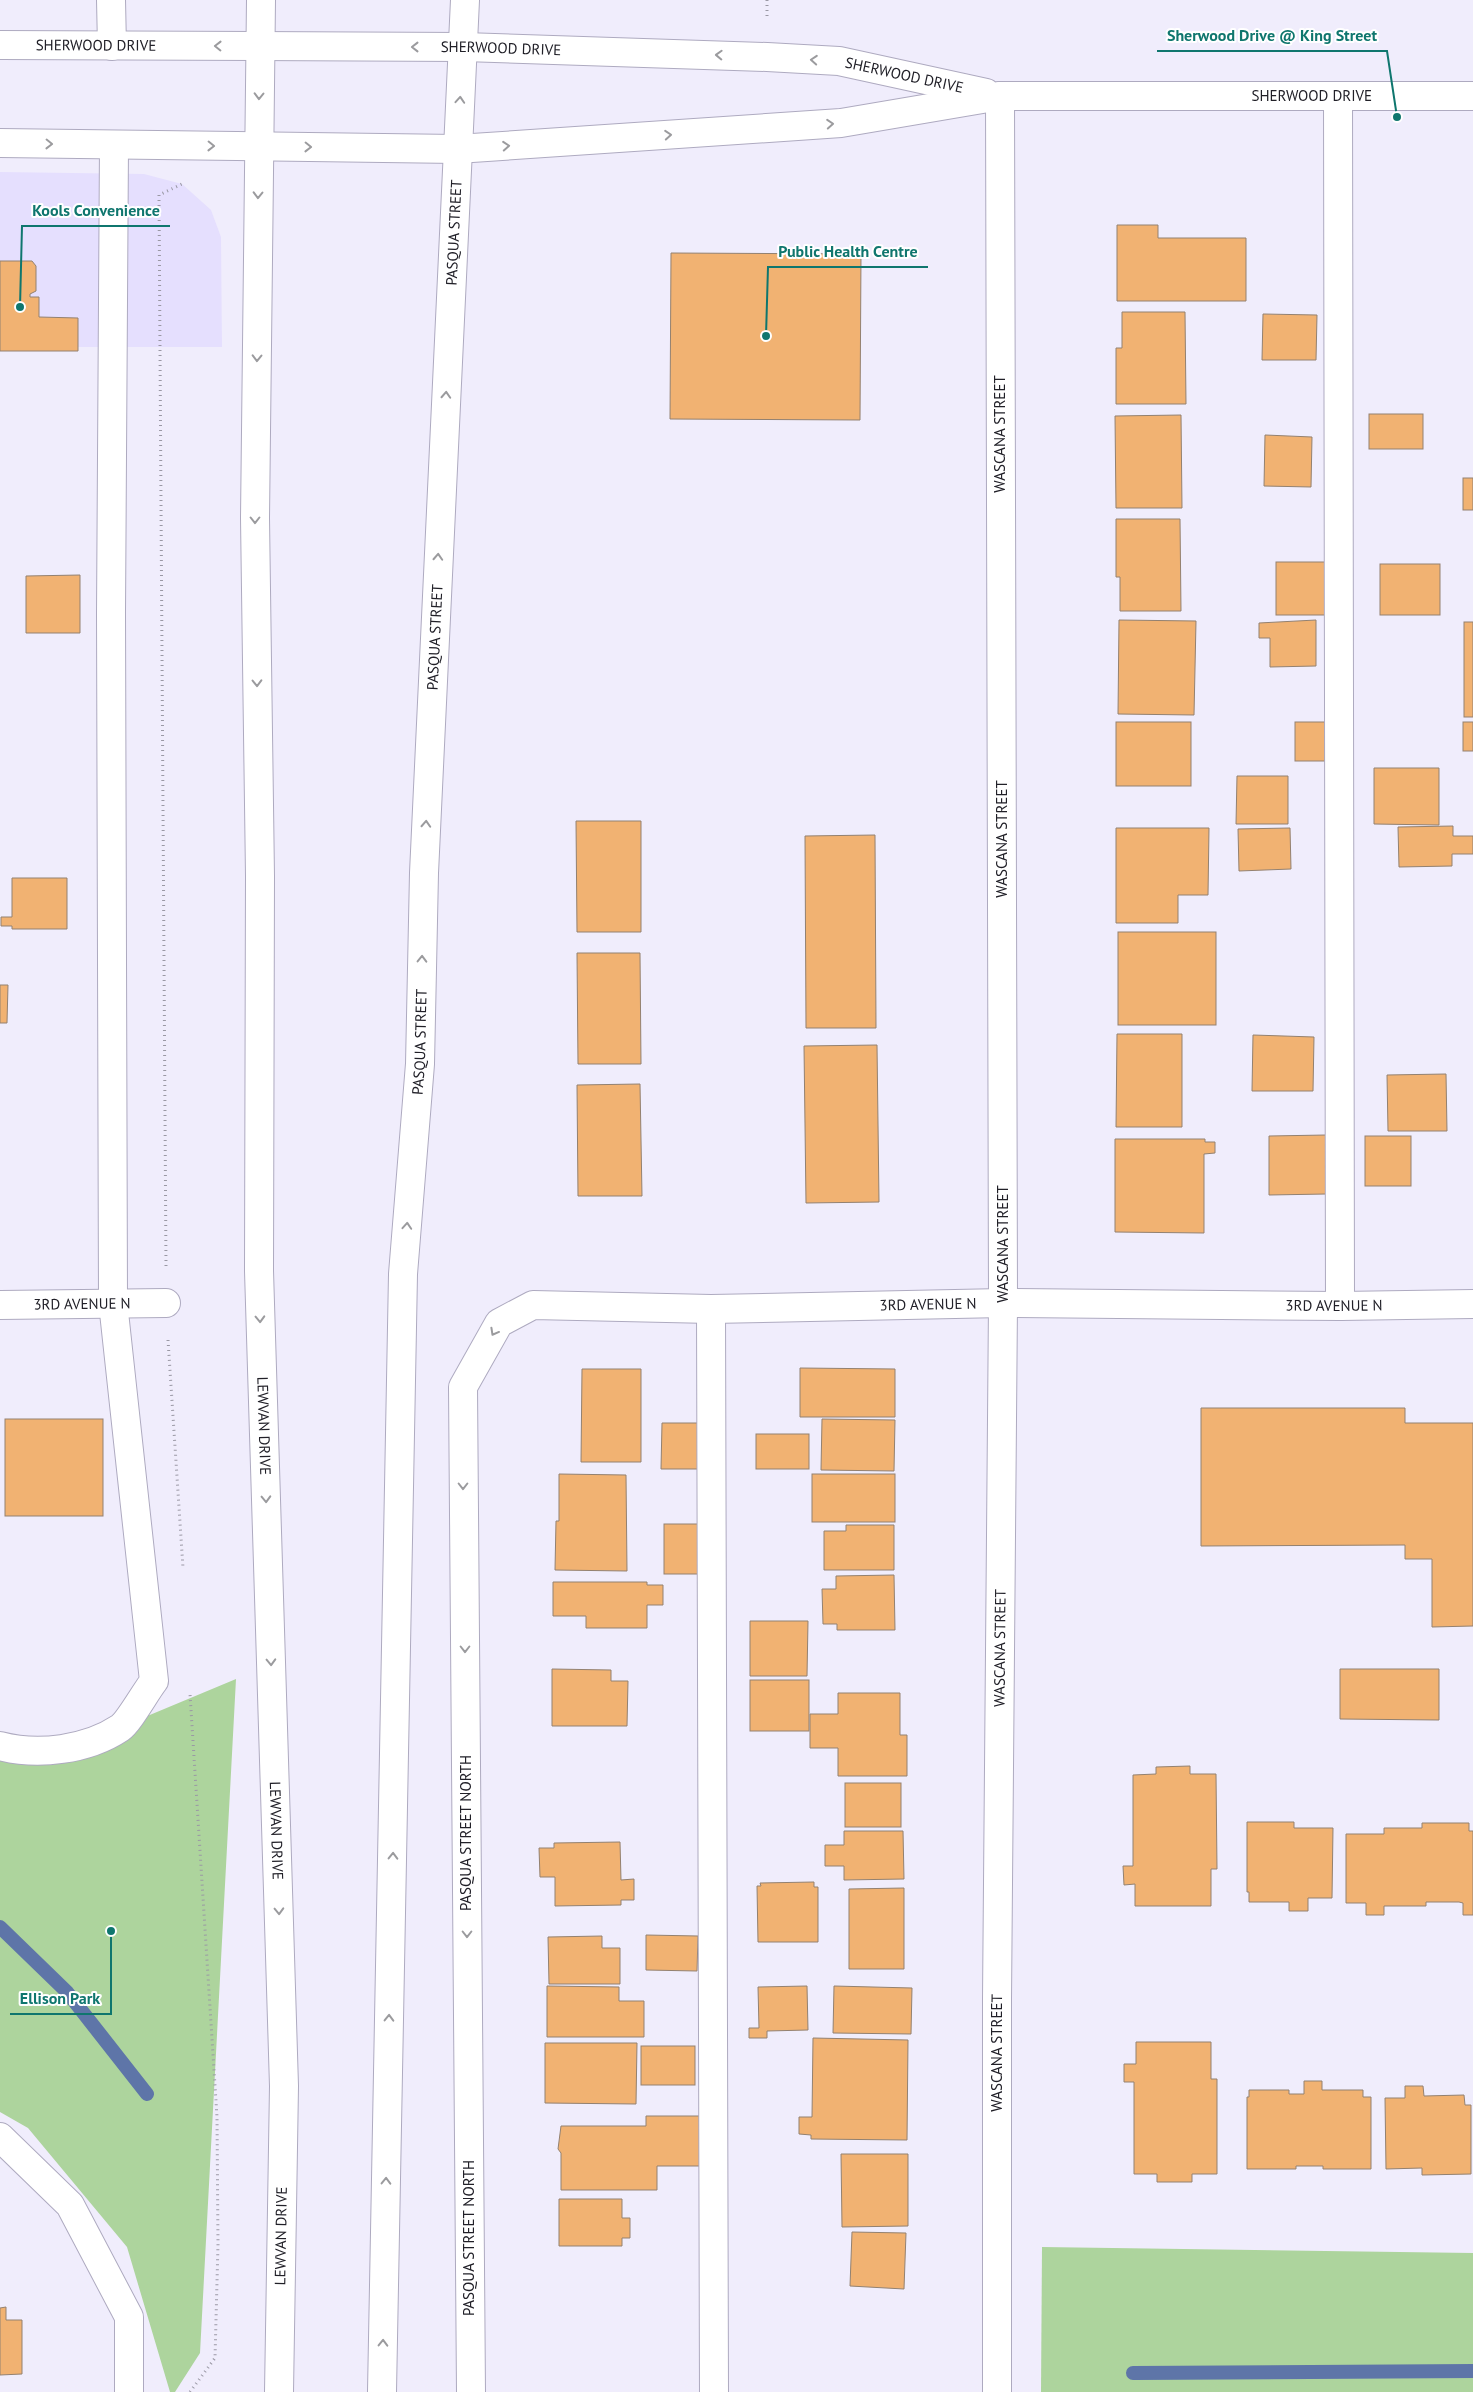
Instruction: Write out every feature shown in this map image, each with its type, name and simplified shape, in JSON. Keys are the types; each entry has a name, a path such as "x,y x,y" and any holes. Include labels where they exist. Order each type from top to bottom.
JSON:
{"street":[{"path":"111,0 112,46"},
{"path":"259,147 261,0"},
{"name":"PASQUA STREET","path":"382,2392 403,1274 420,1064 424,863 465,0"},
{"name":"SHERWOOD DRIVE","path":"0,45 464,47 768,57 839,61 1000,96"},
{"name":"SHERWOOD DRIVE","path":"0,144 457,149 841,123 1000,96 1473,96"},
{"name":"WASCANA STREET","path":"998,2392 997,2000 1003,1304 1000,96"},
{"path":"1338,96 1340,1306"},
{"path":"0,1746 34,1750 78,1747 121,1727 154,1681 113,1304 111,613 114,145"},
{"name":"LEWVAN DRIVE","path":"259,147 255,518 260,876 259,1270 284,2086 278,2392"},
{"name":"3RD AVENUE N","path":"0,1305 166,1303"},
{"name":"3RD AVENUE N","path":"533,1305 710,1309 1003,1304 1340,1306 1473,1304"},
{"name":"PASQUA STREET NORTH","path":"471,2392 463,1388 499,1323 533,1305"},
{"path":"710,1309 714,2392"},
{"path":"0,2138 70,2205 129,2317 128,2392"}],"shaded area":[{"path":"0,172 144,174 182,184 211,210 221,237 222,347 0,347"}],"green space":[{"path":"236,1679 200,2353 175,2392 170,2392 127,2247 28,2128 0,2112 0,1746 121,1727"},
{"path":"1042,2247 1473,2253 1473,2392 1041,2392"}],"building":[{"path":"1117,225 1158,225 1158,238 1246,238 1246,301 1117,301"},
{"path":"671,253 861,254 860,420 670,419"},
{"path":"0,261 32,261 36,266 36,291 30,294 30,297 39,297 39,317 78,318 78,351 0,351"},
{"path":"1122,312 1185,312 1186,404 1116,404 1116,348 1122,348"},
{"path":"1263,314 1317,315 1316,360 1262,360"},
{"path":"1369,414 1423,414 1423,449 1369,449"},
{"path":"1181,415 1182,508 1116,508 1115,416"},
{"path":"1265,435 1312,437 1311,487 1264,486"},
{"path":"1463,478 1473,478 1473,510 1463,510"},
{"path":"1116,519 1180,519 1181,611 1120,611 1120,577 1116,577"},
{"path":"1276,562 1326,562 1326,615 1276,615"},
{"path":"1380,564 1440,564 1440,615 1380,615"},
{"path":"80,575 80,633 26,633 26,576"},
{"path":"1119,620 1196,621 1194,715 1118,714"},
{"path":"1316,620 1316,666 1270,667 1270,638 1259,638 1259,623"},
{"path":"1464,622 1473,622 1473,717 1464,717"},
{"path":"1116,722 1191,722 1191,786 1116,786"},
{"path":"1295,722 1325,722 1325,761 1295,761"},
{"path":"1463,722 1473,722 1473,751 1463,751"},
{"path":"1374,768 1439,768 1439,825 1374,824"},
{"path":"1237,776 1288,776 1288,824 1236,824"},
{"path":"576,821 641,821 641,932 577,932"},
{"path":"1453,826 1453,836 1473,836 1473,854 1452,854 1452,866 1399,867 1398,827"},
{"path":"1116,828 1209,828 1208,895 1178,895 1178,923 1116,923"},
{"path":"1290,828 1291,869 1239,871 1238,829"},
{"path":"875,835 876,1028 806,1028 805,836"},
{"path":"12,878 67,878 67,929 12,929 12,926 1,926 1,917 12,917"},
{"path":"1118,932 1216,932 1216,1025 1118,1025"},
{"path":"577,953 640,953 641,1064 578,1064"},
{"path":"0,985 8,985 7,1023 0,1023"},
{"path":"1117,1034 1182,1034 1182,1127 1116,1127"},
{"path":"1253,1035 1314,1037 1313,1091 1252,1091"},
{"path":"877,1045 879,1202 806,1203 804,1046"},
{"path":"1446,1074 1447,1131 1388,1131 1387,1075"},
{"path":"640,1084 642,1196 578,1196 577,1085"},
{"path":"1326,1135 1326,1194 1269,1195 1269,1136"},
{"path":"1365,1136 1411,1136 1411,1186 1365,1186"},
{"path":"1115,1139 1205,1139 1205,1142 1215,1142 1215,1153 1204,1154 1204,1233 1115,1232"},
{"path":"800,1368 895,1369 895,1417 800,1417"},
{"path":"582,1369 641,1369 641,1462 581,1462"},
{"path":"1201,1408 1405,1408 1405,1423 1473,1423 1473,1626 1432,1627 1432,1559 1405,1559 1405,1545 1201,1546"},
{"path":"5,1419 103,1419 103,1516 5,1516"},
{"path":"822,1419 895,1420 894,1471 821,1470"},
{"path":"662,1423 708,1423 707,1469 661,1469"},
{"path":"756,1434 809,1434 809,1469 756,1469"},
{"path":"559,1474 626,1475 627,1571 555,1570 556,1521 559,1521"},
{"path":"812,1474 895,1474 895,1522 812,1522"},
{"path":"664,1524 707,1524 707,1574 664,1574"},
{"path":"846,1525 894,1525 894,1570 824,1570 824,1531 846,1531"},
{"path":"894,1575 895,1630 837,1630 837,1624 823,1624 822,1589 836,1589 836,1576"},
{"path":"553,1582 647,1582 647,1585 663,1585 663,1605 647,1605 647,1628 586,1628 586,1616 553,1616"},
{"path":"750,1621 808,1621 807,1676 750,1676"},
{"path":"552,1669 611,1670 611,1681 628,1681 627,1726 552,1726"},
{"path":"1340,1669 1439,1669 1439,1720 1340,1719"},
{"path":"750,1680 809,1680 809,1731 750,1731"},
{"path":"838,1693 900,1693 900,1735 907,1735 907,1776 838,1776 838,1748 810,1748 810,1714 838,1714"},
{"path":"1190,1766 1190,1774 1216,1774 1217,1869 1211,1869 1211,1906 1135,1906 1135,1884 1124,1885 1123,1866 1133,1866 1133,1775 1156,1774 1156,1767"},
{"path":"845,1783 901,1783 901,1827 845,1827"},
{"path":"1247,1822 1294,1822 1294,1828 1333,1828 1332,1898 1308,1898 1308,1911 1289,1911 1289,1902 1249,1902 1249,1892 1247,1892"},
{"path":"1422,1823 1469,1823 1469,1831 1473,1831 1473,1915 1463,1915 1463,1903 1459,1902 1426,1902 1426,1906 1384,1906 1384,1915 1366,1915 1366,1903 1346,1903 1346,1834 1384,1834 1384,1828 1422,1828"},
{"path":"844,1831 903,1831 904,1879 844,1880 844,1866 825,1866 825,1845 844,1845"},
{"path":"620,1842 621,1880 634,1879 634,1900 621,1900 621,1905 555,1906 555,1877 540,1877 539,1848 554,1848 554,1843"},
{"path":"814,1882 814,1887 818,1887 818,1942 758,1942 757,1886 761,1886 760,1883"},
{"path":"904,1888 904,1969 849,1969 849,1889"},
{"path":"646,1935 698,1936 697,1971 646,1970"},
{"path":"602,1936 602,1948 620,1948 620,1984 549,1984 548,1937"},
{"path":"547,1986 619,1987 619,2001 644,2001 644,2037 547,2037"},
{"path":"807,1986 808,2030 767,2031 767,2038 749,2038 749,2028 759,2028 758,1987"},
{"path":"834,1986 912,1988 911,2034 833,2033"},
{"path":"813,2038 908,2040 907,2140 811,2139 811,2135 799,2134 799,2117 812,2117"},
{"path":"1136,2042 1211,2042 1211,2079 1217,2079 1217,2174 1192,2174 1192,2182 1157,2182 1157,2174 1134,2174 1134,2082 1124,2082 1124,2064 1136,2064"},
{"path":"545,2043 637,2043 636,2104 545,2103"},
{"path":"641,2046 695,2046 695,2085 641,2085"},
{"path":"1304,2081 1322,2081 1322,2090 1363,2090 1363,2097 1371,2097 1371,2169 1323,2169 1323,2166 1296,2166 1296,2169 1247,2169 1247,2097 1249,2097 1249,2090 1289,2090 1289,2094 1304,2094"},
{"path":"1405,2086 1423,2086 1424,2096 1464,2095 1465,2105 1471,2105 1471,2174 1422,2175 1422,2168 1386,2169 1385,2098 1405,2098"},
{"path":"646,2116 701,2116 700,2166 657,2166 657,2190 561,2190 561,2153 558,2149 561,2126 646,2126"},
{"path":"841,2154 908,2154 908,2226 842,2227"},
{"path":"559,2199 622,2199 622,2218 630,2218 630,2238 622,2238 622,2246 559,2246"},
{"path":"852,2232 906,2233 904,2289 850,2286"},
{"path":"6,2307 6,2320 22,2320 22,2374 0,2375 0,2308"}],"waterway":[{"path":"0,1927 67,1992 147,2094"},
{"path":"1133,2373 1473,2371"}],"place":[{"name":"Sherwood Drive @ King Street","path":"1397,117"},
{"name":"Kools Convenience","path":"20,307"},
{"name":"Public Health Centre","path":"766,336"},
{"name":"Ellison Park","path":"111,1931"}]}
